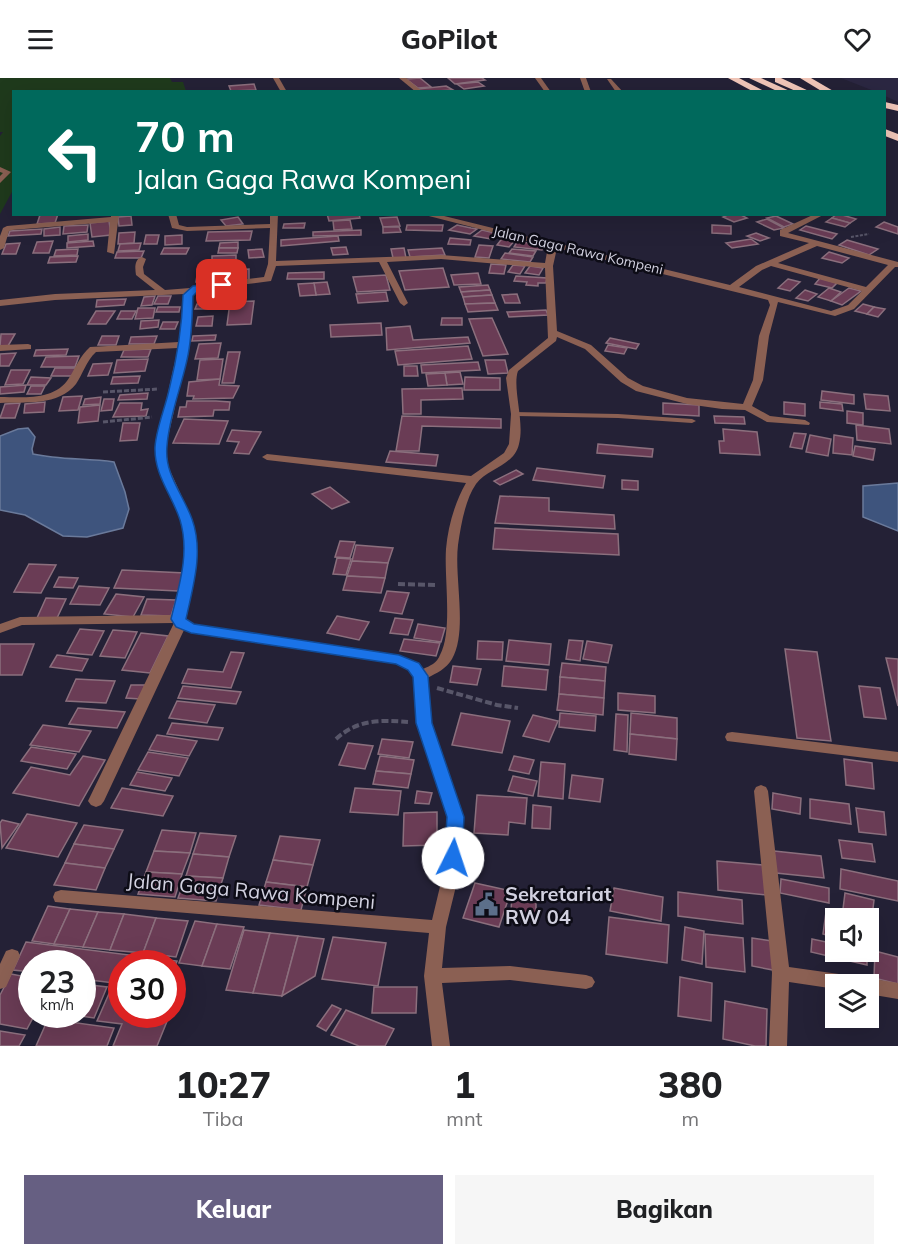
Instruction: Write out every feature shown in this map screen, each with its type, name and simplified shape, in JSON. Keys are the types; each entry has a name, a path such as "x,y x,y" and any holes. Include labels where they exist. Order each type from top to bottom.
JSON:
{"highway":[{"path":"732,78 758,90"},
{"path":"753,78 783,90"},
{"path":"774,78 802,90"},
{"path":"805,79 827,90"},
{"path":"888,124 898,138"}],"street":[{"path":"402,78 417,90"},
{"path":"609,81 618,90"},
{"path":"0,169 7,172 0,181"},
{"path":"30,226 36,216"},
{"path":"172,216 175,226 187,229 274,226"},
{"path":"0,303 55,297 191,291 204,286 267,279 272,264 274,216"},
{"name":"Jalan Gaga Rawa Kompeni","path":"433,216 556,244 832,314 851,306 896,265"},
{"path":"818,216 783,232 787,237 896,265"},
{"path":"0,248 7,229 114,217 111,252"},
{"name":"Jalan Gaga Rawa Kompeni","path":"554,333 550,306 549,266 551,252 556,244"},
{"path":"732,288 749,274 814,244"},
{"path":"272,264 441,257 549,266"},
{"path":"142,259 139,267 140,274 163,292"},
{"path":"382,260 404,303"},
{"path":"770,263 868,290"},
{"path":"96,801 180,621 190,568 191,553 186,519 167,482 160,459 184,345 188,295 191,291"},
{"path":"747,407 758,380 765,336 773,310 772,299"},
{"path":"421,681 446,658 452,639 452,546 463,499 473,480 509,454 514,444 516,414 511,378 514,370 553,339 554,333 590,348 628,383 640,390 709,406 747,407 767,419 805,423"},
{"path":"0,400 46,397 63,392 71,385 93,349 184,345"},
{"path":"0,348 28,347"},
{"path":"267,457 473,480"},
{"path":"0,640 5,627 33,621 180,621 191,628 399,660 414,666 421,681 424,723 455,817 451,874 438,927 433,976 441,1046"},
{"path":"732,737 898,757"},
{"path":"760,791 781,973 778,1046"},
{"name":"Jalan Gaga Rawa Kompeni","path":"61,897 438,927"},
{"path":"0,982 12,956"},
{"path":"433,976 510,973 586,982"},
{"path":"781,973 825,980"},
{"path":"879,988 898,991"}],"lane":[{"path":"516,414 618,416 692,421"}],"path":[{"path":"104,392 175,388"},
{"path":"103,422 168,416"},
{"path":"398,584 453,586"},
{"path":"421,681 449,688 495,705 518,708"},
{"path":"336,740 345,730 363,721 424,723"}],"shaded area":[{"path":"841,78 898,78 898,102 886,96 886,90 871,90"}],"green space":[{"path":"0,78 170,78 172,82 183,82 186,90 12,90 12,192 0,214 0,136 3,132 0,132"}],"water":[{"path":"28,428 35,437 33,454 114,462 129,509 123,528 87,537 63,536 25,515 0,510 0,436"},
{"path":"898,483 898,531 863,517 863,486"}],"building":[{"path":"420,78 431,87 418,88 406,79"},
{"path":"448,78 482,78 485,80 455,84"},
{"path":"478,82 484,86 464,89 457,84"},
{"path":"254,84 256,90 231,90 229,86"},
{"path":"446,86 453,90 419,90"},
{"path":"40,216 57,216 55,223 37,224"},
{"path":"131,216 132,225 119,226 118,217"},
{"path":"328,216 360,216 360,218 329,221"},
{"path":"743,216 747,218 734,222 723,217"},
{"path":"776,216 793,224 784,227 767,218"},
{"path":"846,216 856,219 850,223 832,218"},
{"path":"238,217 243,224 226,226 221,220"},
{"path":"397,217 400,226 383,227 380,218"},
{"path":"832,218 850,223 845,227 826,222"},
{"path":"767,219 784,228 774,230 757,222"},
{"path":"350,220 352,229 334,230 333,221"},
{"path":"109,221 111,235 92,237 90,223"},
{"path":"884,222 898,227 898,234 876,227"},
{"path":"305,223 304,228 283,228 284,224"},
{"path":"88,225 87,232 63,234 64,226"},
{"path":"407,225 443,225 442,231 406,230"},
{"path":"457,225 477,229 470,234 449,230"},
{"path":"712,225 731,226 731,234 712,233"},
{"path":"806,226 837,234 832,239 800,230"},
{"path":"60,227 60,235 44,236 44,229"},
{"path":"383,227 399,227 401,232 383,233"},
{"path":"42,229 41,234 8,236 10,231"},
{"path":"361,230 361,235 313,236 313,232"},
{"path":"482,230 499,234 491,239 474,236"},
{"path":"252,231 250,240 206,241 208,232"},
{"path":"135,232 134,243 118,244 119,233"},
{"path":"756,233 769,238 760,241 747,236"},
{"path":"88,234 88,240 68,242 68,236"},
{"path":"146,235 159,235 157,244 144,244"},
{"path":"182,235 182,244 165,245 165,236"},
{"path":"338,236 339,241 281,246 281,240"},
{"path":"504,236 517,238 509,247 497,245"},
{"path":"450,238 471,240 470,245 448,244"},
{"path":"751,239 758,244 732,248 726,243"},
{"path":"847,240 878,249 869,255 839,245"},
{"path":"53,241 49,253 33,253 37,242"},
{"path":"93,241 94,246 67,248 67,243"},
{"path":"238,242 238,248 219,248 220,243"},
{"path":"517,242 544,244 542,250 514,247"},
{"path":"20,243 16,254 2,254 6,244"},
{"path":"141,243 139,250 118,251 120,244"},
{"path":"479,245 493,246 489,258 475,257"},
{"path":"346,247 348,254 333,255 331,248"},
{"path":"164,248 189,248 186,254 161,254"},
{"path":"219,248 238,248 237,253 218,253"},
{"path":"404,248 406,258 393,258 391,249"},
{"path":"442,248 445,255 410,257 408,250"},
{"path":"78,249 77,255 54,256 56,250"},
{"path":"262,249 264,257 249,258 248,250"},
{"path":"512,249 536,251 533,256 509,253"},
{"path":"144,251 141,258 115,258 117,252"},
{"path":"829,252 849,258 842,263 822,258"},
{"path":"505,253 533,257 530,262 501,259"},
{"path":"236,255 236,262 212,263 212,256"},
{"path":"78,256 76,262 48,263 50,257"},
{"path":"236,262 237,268 212,270 212,263"},
{"path":"491,264 506,265 504,274 489,273"},
{"path":"513,265 525,266 520,274 508,272"},
{"path":"530,266 543,268 539,275 525,273"},
{"path":"211,268 209,281 196,282 198,269"},
{"path":"443,268 449,287 405,290 399,271"},
{"path":"249,269 249,281 234,281 235,270"},
{"path":"219,270 235,270 234,281 218,282"},
{"path":"324,272 324,279 287,279 288,273"},
{"path":"478,273 481,284 454,285 451,275"},
{"path":"386,275 390,290 357,292 353,277"},
{"path":"516,276 547,278 546,283 538,283 538,286 514,281"},
{"path":"820,278 837,283 832,288 815,284"},
{"path":"788,279 800,282 790,291 778,288"},
{"path":"327,282 330,294 316,295 314,283"},
{"path":"314,283 316,295 300,296 298,284"},
{"path":"488,285 490,290 461,292 459,287"},
{"path":"829,288 841,292 831,301 818,297"},
{"path":"849,288 861,291 842,305 831,301"},
{"path":"490,290 492,295 463,297 461,292"},
{"path":"805,290 817,294 808,301 796,298"},
{"path":"386,292 388,301 358,303 356,294"},
{"path":"202,293 223,293 222,299 200,299"},
{"path":"517,294 520,303 505,303 502,295"},
{"path":"492,295 495,303 465,304 463,297"},
{"path":"155,296 152,305 141,306 144,297"},
{"path":"158,296 171,296 168,304 154,304"},
{"path":"126,299 124,305 96,307 97,300"},
{"path":"254,301 251,324 227,325 230,302"},
{"path":"495,303 498,310 468,312 465,304"},
{"path":"197,304 218,304 217,309 195,309"},
{"path":"863,304 874,307 867,314 855,311"},
{"path":"158,307 180,307 179,312 156,312"},
{"path":"874,307 885,309 878,317 867,314"},
{"path":"138,308 155,308 153,318 135,319"},
{"path":"546,310 548,315 509,317 507,312"},
{"path":"96,311 115,311 106,324 88,324"},
{"path":"121,311 136,311 132,319 117,319"},
{"path":"213,316 212,326 196,326 198,317"},
{"path":"442,318 462,318 462,325 441,325"},
{"path":"492,318 508,354 483,356 469,319"},
{"path":"159,320 158,327 140,329 141,321"},
{"path":"163,322 178,322 175,329 160,329"},
{"path":"381,323 382,335 331,337 330,325"},
{"path":"410,326 413,340 468,337 470,343 387,350 386,328"},
{"path":"1,334 15,334 8,346 0,346"},
{"path":"216,335 215,340 192,341 193,336"},
{"path":"102,336 119,336 116,345 98,345"},
{"path":"157,336 154,344 129,344 131,337"},
{"path":"610,338 639,344 636,349 606,343"},
{"path":"221,343 218,358 195,359 199,344"},
{"path":"608,345 627,348 624,354 605,351"},
{"path":"468,346 472,359 398,365 395,351"},
{"path":"68,349 66,355 34,356 36,350"},
{"path":"151,349 148,357 121,357 124,350"},
{"path":"228,352 240,352 234,383 222,383"},
{"path":"16,353 9,366 0,366 0,354"},
{"path":"79,356 75,367 41,367 46,357"},
{"path":"148,359 145,371 114,373 117,360"},
{"path":"223,359 220,379 197,380 200,360"},
{"path":"485,360 505,360 508,373 488,374"},
{"path":"478,362 480,370 422,373 421,365"},
{"path":"112,363 108,375 88,376 93,364"},
{"path":"404,366 417,366 418,376 404,376"},
{"path":"55,368 78,368 75,376 51,376"},
{"path":"11,370 30,370 23,384 5,385"},
{"path":"460,372 463,384 447,385 445,373"},
{"path":"445,373 447,385 428,386 426,374"},
{"path":"140,376 138,383 111,384 113,377"},
{"path":"31,377 51,378 46,385 27,385"},
{"path":"465,377 500,378 500,390 464,390"},
{"path":"220,379 219,385 239,386 233,398 193,399 194,396 187,396 189,382"},
{"path":"26,385 24,392 0,394 0,387"},
{"path":"31,386 45,386 41,394 27,394"},
{"path":"462,388 463,399 421,400 421,414 403,414 402,389"},
{"path":"822,391 854,395 854,404 821,400"},
{"path":"148,393 147,399 118,400 120,395"},
{"path":"864,394 888,396 890,411 866,409"},
{"path":"82,396 78,410 59,411 63,397"},
{"path":"101,397 100,404 83,405 85,399"},
{"path":"104,399 114,399 112,410 101,411"},
{"path":"187,401 230,402 229,410 214,410 213,416 178,417 180,407 186,407"},
{"path":"45,402 44,412 24,413 25,404"},
{"path":"784,402 805,404 805,416 784,414"},
{"path":"820,402 842,404 843,411 820,408"},
{"path":"20,403 15,418 0,418 5,404"},
{"path":"120,403 142,403 141,410 148,409 146,416 113,417"},
{"path":"663,403 699,405 699,416 663,414"},
{"path":"100,405 98,421 78,423 80,407"},
{"path":"847,411 863,413 863,425 847,423"},
{"path":"402,416 501,419 501,428 422,426 419,451 396,451"},
{"path":"714,416 744,417 745,424 715,423"},
{"path":"184,419 228,421 219,444 173,443"},
{"path":"123,423 140,423 137,440 120,441"},
{"path":"856,425 889,429 891,444 857,440"},
{"path":"723,429 757,432 760,455 720,453 719,441 724,441"},
{"path":"232,430 261,432 249,454 234,453 239,442 227,441"},
{"path":"794,433 806,434 802,449 790,447"},
{"path":"810,435 831,439 828,456 806,452"},
{"path":"834,435 853,438 852,455 833,453"},
{"path":"598,444 653,449 652,457 597,453"},
{"path":"855,446 875,449 873,460 853,456"},
{"path":"390,451 438,455 436,466 386,462"},
{"path":"537,468 605,476 603,488 533,480"},
{"path":"516,470 523,474 500,485 494,481"},
{"path":"622,480 638,481 638,490 622,489"},
{"path":"330,487 349,502 332,509 312,494"},
{"path":"500,496 549,498 549,511 614,515 615,529 495,523"},
{"path":"495,528 618,534 619,555 493,549"},
{"path":"340,541 355,542 350,558 335,557"},
{"path":"356,545 393,548 388,563 352,561"},
{"path":"337,558 351,559 346,575 333,574"},
{"path":"352,561 388,563 385,578 347,576"},
{"path":"29,564 56,565 41,593 14,592"},
{"path":"122,570 185,573 178,591 114,588"},
{"path":"347,576 385,578 381,593 343,590"},
{"path":"59,577 78,578 73,588 54,587"},
{"path":"79,586 109,588 100,605 70,604"},
{"path":"387,591 409,593 402,614 380,611"},
{"path":"116,594 144,597 133,617 104,614"},
{"path":"46,598 66,599 57,618 37,618"},
{"path":"147,599 176,600 171,616 141,615"},
{"path":"337,616 369,622 359,640 327,633"},
{"path":"395,618 413,620 408,635 390,633"},
{"path":"418,624 445,628 441,642 414,638"},
{"path":"80,629 104,631 92,655 67,653"},
{"path":"113,630 137,632 125,658 100,656"},
{"path":"141,633 168,636 150,673 122,670"},
{"path":"404,639 440,643 436,656 400,651"},
{"path":"509,640 551,644 549,665 506,661"},
{"path":"569,640 583,641 580,661 566,659"},
{"path":"478,641 503,642 502,660 477,659"},
{"path":"587,641 612,645 608,663 583,659"},
{"path":"0,644 34,644 22,675 0,675"},
{"path":"785,649 817,652 831,741 797,738"},
{"path":"231,652 244,653 231,688 182,683 188,669 223,672"},
{"path":"57,655 88,659 82,671 50,667"},
{"path":"886,658 898,659 898,706"},
{"path":"562,663 606,667 605,681 560,677"},
{"path":"453,666 481,669 477,685 450,682"},
{"path":"504,666 548,670 546,690 502,686"},
{"path":"560,677 605,681 604,698 559,694"},
{"path":"76,679 115,681 106,703 66,701"},
{"path":"131,685 145,685 140,699 126,698"},
{"path":"183,686 241,692 236,704 178,698"},
{"path":"859,686 880,688 886,719 864,717"},
{"path":"618,693 655,696 655,713 618,710"},
{"path":"559,694 604,698 603,715 557,710"},
{"path":"177,701 215,705 207,723 169,718"},
{"path":"78,708 125,712 117,728 69,724"},
{"path":"461,713 510,721 502,753 452,745"},
{"path":"560,713 596,716 595,731 559,727"},
{"path":"631,713 677,718 677,739 630,734"},
{"path":"616,714 628,715 627,752 614,750"},
{"path":"533,715 558,721 549,742 523,736"},
{"path":"172,723 223,728 218,740 167,734"},
{"path":"43,725 91,731 79,752 30,745"},
{"path":"630,734 677,739 676,760 629,754"},
{"path":"157,735 197,741 189,756 149,750"},
{"path":"382,739 413,742 409,758 378,754"},
{"path":"348,743 373,746 365,769 339,765"},
{"path":"31,747 76,754 67,769 21,761"},
{"path":"148,752 188,758 179,776 138,770"},
{"path":"83,756 105,760 79,806 13,793 31,767 70,775"},
{"path":"380,756 414,760 411,774 376,771"},
{"path":"514,756 534,760 529,774 509,770"},
{"path":"844,759 872,763 874,789 846,785"},
{"path":"541,762 565,764 563,799 538,796"},
{"path":"376,771 411,774 408,788 373,784"},
{"path":"137,772 172,778 165,791 130,785"},
{"path":"572,775 603,779 600,802 569,798"},
{"path":"513,776 537,781 533,796 508,791"},
{"path":"122,788 173,796 163,816 111,808"},
{"path":"355,788 401,791 398,815 350,812"},
{"path":"417,791 432,793 429,804 415,803"},
{"path":"773,793 801,798 800,814 772,809"},
{"path":"477,795 527,798 525,824 509,822 508,835 474,833"},
{"path":"810,799 849,804 851,824 810,818"},
{"path":"533,805 551,807 550,829 532,828"},
{"path":"856,808 884,812 886,835 859,832"},
{"path":"437,812 437,845 403,846 404,813"},
{"path":"27,814 77,823 58,857 6,848"},
{"path":"2,820 19,824 2,848 0,823"},
{"path":"84,825 123,830 114,849 74,844"},
{"path":"162,830 196,833 190,853 154,851"},
{"path":"200,833 236,836 229,857 193,854"},
{"path":"280,836 320,840 313,865 273,860"},
{"path":"839,840 872,844 875,862 842,858"},
{"path":"74,844 114,849 105,868 65,863"},
{"path":"154,851 190,853 182,874 146,872"},
{"path":"774,851 821,856 824,878 776,873"},
{"path":"193,854 229,857 223,878 186,876"},
{"path":"273,860 313,865 307,887 266,882"},
{"path":"717,861 763,865 766,895 718,890"},
{"path":"65,863 105,868 96,890 54,885"},
{"path":"841,869 898,881 898,901 840,889"},
{"path":"146,872 182,874 175,897 138,894"},
{"path":"186,876 223,878 216,901 178,898"},
{"path":"781,879 829,888 829,903 780,893"},
{"path":"266,882 307,887 301,910 259,905"},
{"name":"Sekretariat RW 04","path":"475,883 511,891 499,927 463,918"},
{"path":"614,888 663,897 661,921 610,911"},
{"path":"678,892 742,900 743,924 678,916"},
{"path":"845,893 874,900 873,908 843,908"},
{"path":"512,894 536,896 536,914 511,911"},
{"path":"48,906 70,909 54,944 32,941"},
{"path":"70,909 98,912 83,947 54,944"},
{"path":"98,912 124,914 110,950 83,947"},
{"path":"124,914 156,918 144,950 110,950"},
{"path":"609,917 669,925 667,963 606,954"},
{"path":"156,918 188,921 178,950 144,950"},
{"path":"195,921 217,924 202,966 186,964 186,950 184,950"},
{"path":"217,924 244,927 230,969 202,966"},
{"path":"685,927 704,931 702,964 682,960"},
{"path":"244,930 270,933 253,993 226,990"},
{"path":"270,933 298,936 282,996 253,993"},
{"path":"705,934 743,938 745,972 706,967"},
{"path":"298,936 324,939 315,976 282,996"},
{"path":"333,937 386,943 378,986 322,979"},
{"path":"752,938 772,941 773,970 752,966"},
{"path":"812,939 825,942 825,955 811,952"},
{"path":"26,942 90,950 22,950"},
{"path":"96,951 108,952 108,982 96,981"},
{"path":"879,952 898,957 898,984 879,979 879,974 874,974 875,962 879,962"},
{"path":"18,959 18,971 13,970"},
{"path":"11,974 18,975 18,1027 0,1024 0,995"},
{"path":"680,977 712,983 711,1021 678,1016"},
{"path":"96,986 107,987 96,1013"},
{"path":"374,987 417,987 416,1013 372,1013"},
{"path":"108,996 108,1022 97,1021"},
{"path":"725,1001 767,1009 766,1046 723,1039"},
{"path":"332,1005 341,1009 326,1031 317,1026"},
{"path":"346,1010 394,1029 385,1046 359,1046 331,1035"},
{"path":"96,1026 114,1028 107,1046 36,1046 44,1028 96,1028"},
{"path":"120,1028 164,1028 157,1046 113,1046"},
{"path":"0,1031 25,1035 19,1046 0,1046"}],"place":[{"name":"Sekretariat RW 04","path":"487,905"}],"route":[{"path":"222,285 196,288 188,295 183,358 161,446 162,469 186,519 191,553 190,568 178,619 181,624 191,628 399,660 414,666 420,676 424,723 455,817 453,858"}]}
